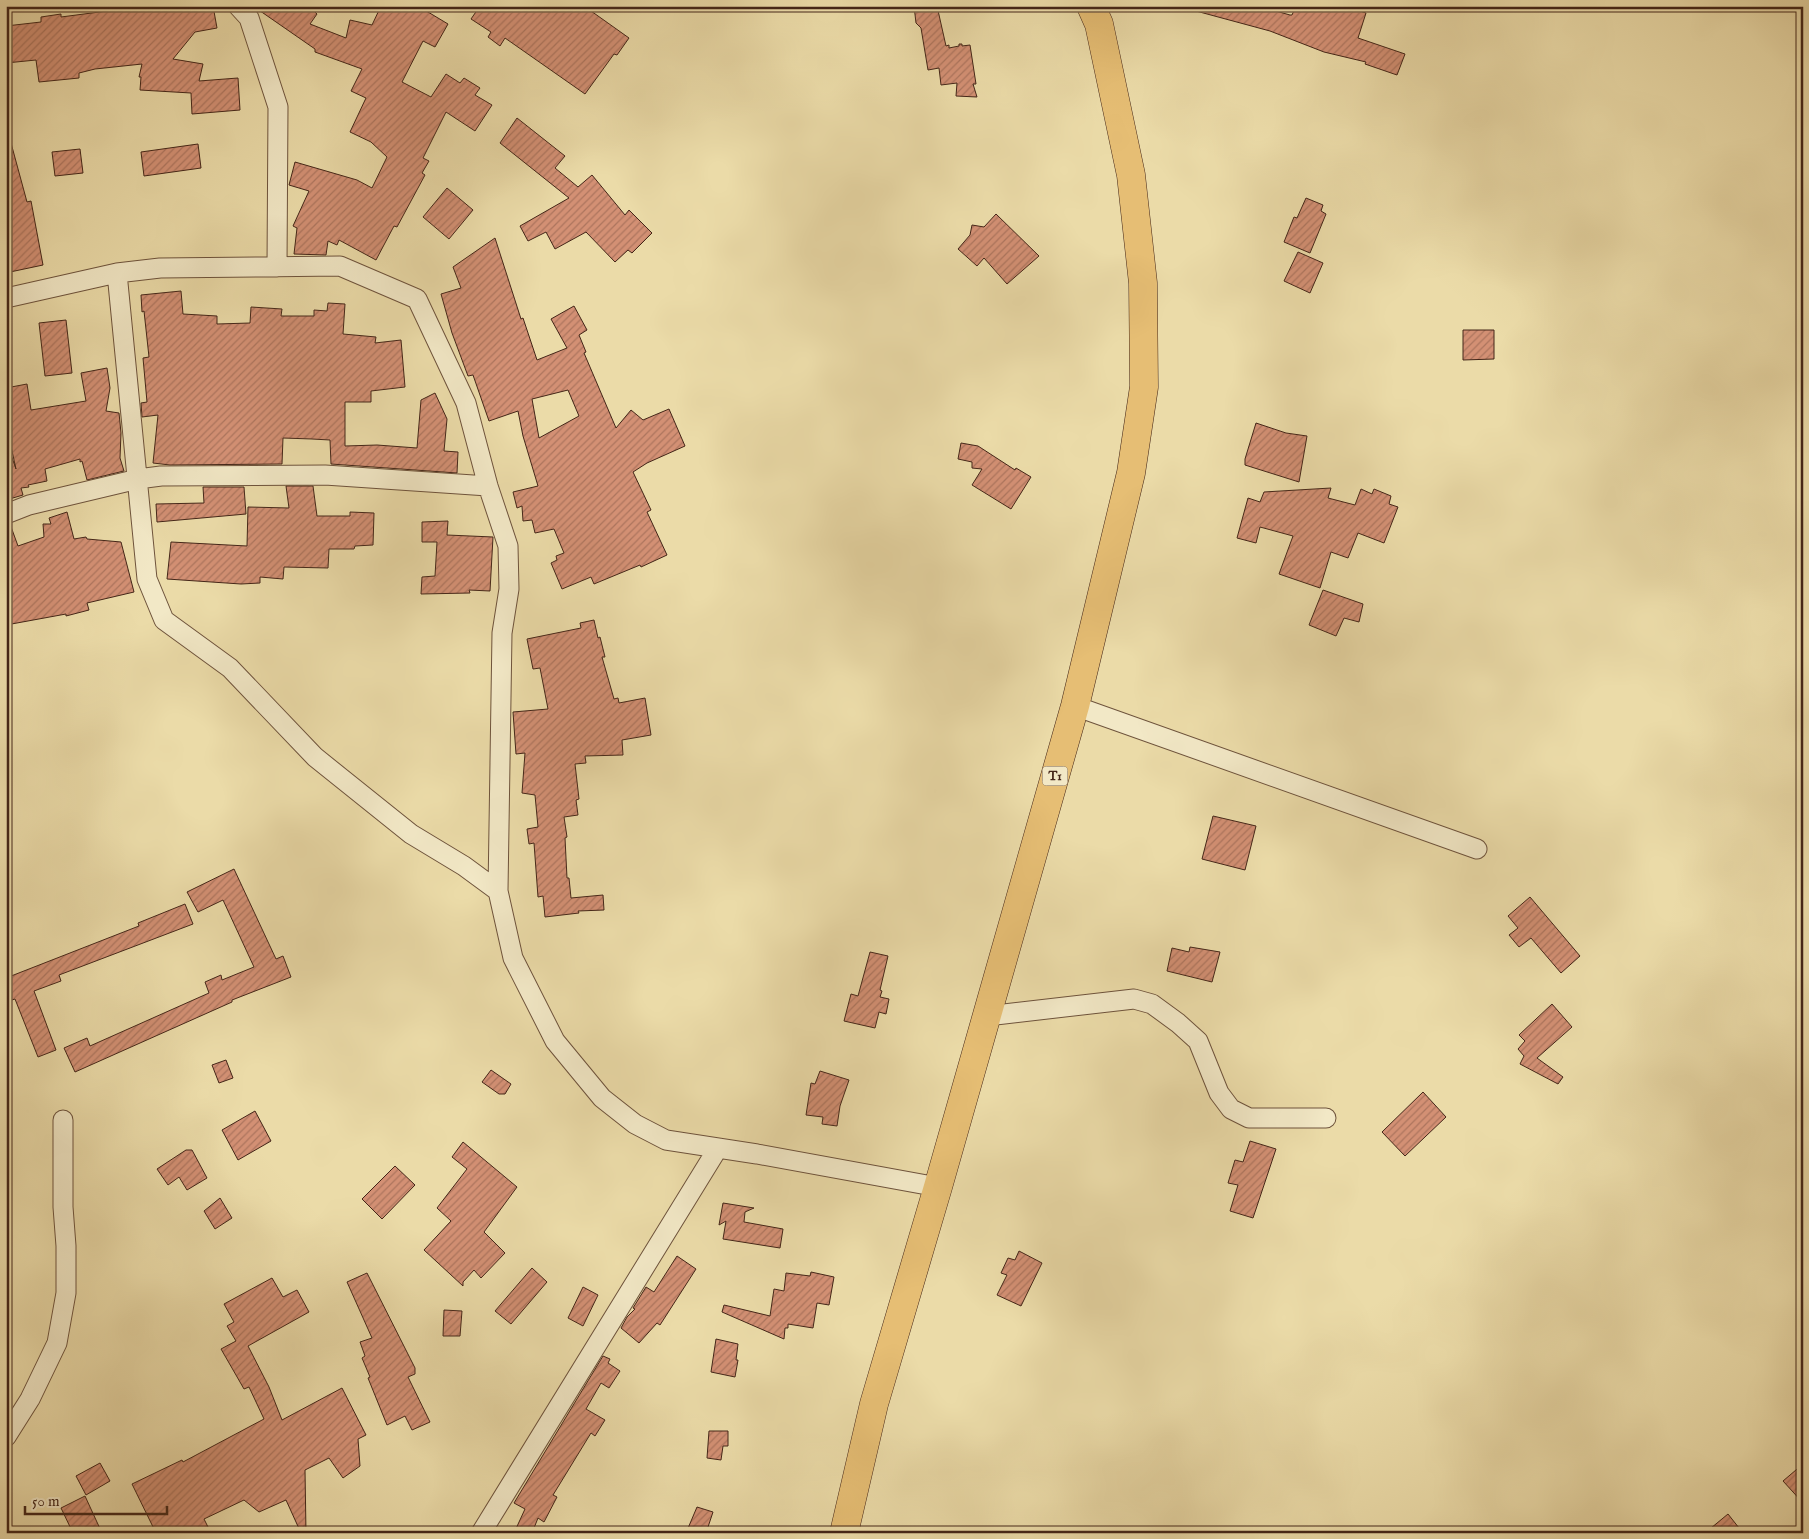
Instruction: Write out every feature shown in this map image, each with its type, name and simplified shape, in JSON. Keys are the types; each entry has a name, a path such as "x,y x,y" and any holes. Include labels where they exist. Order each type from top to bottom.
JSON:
{"highway":[{"name":"T1","path":"844,1533 874,1404 1075,706 1132,473 1144,387 1143,283 1131,175 1099,24 1091,6"}],"street":[{"path":"238,6 249,18 278,107 277,267"},
{"path":"6,298 117,273 160,268 340,266 417,299 466,404 488,486 508,546 509,589 502,632 498,892 512,958 555,1041 602,1098 635,1124 666,1140 938,1187"},
{"path":"117,273 147,579 164,620 230,668 315,757 411,834 464,866 498,892"},
{"path":"6,514 29,505 138,479 161,476 325,475 488,486"},
{"path":"1075,706 1477,849"},
{"path":"987,1016 1134,1000 1152,1004 1198,1041 1220,1093 1231,1108 1250,1118 1326,1118"},
{"path":"6,1437 30,1399 57,1343 66,1293 66,1246 63,1208 63,1120"},
{"path":"481,1533 718,1148"}],"building":[{"path":"115,6 148,6 148,10 168,6 213,6 217,28 195,32 173,59 203,64 199,81 238,78 240,110 192,114 191,93 140,90 141,77 139,77 142,64 95,69 79,73 79,78 39,82 36,60 6,63 6,26 41,22 41,17 61,14 61,17 107,11 107,9 116,8"},
{"path":"253,6 319,6 315,12 317,14 310,24 346,38 350,20 372,25 381,6 418,6 448,24 435,47 423,41 402,82 431,97 446,74 460,83 464,78 480,88 475,95 492,105 475,131 446,112 423,158 429,161 422,173 425,175 397,227 394,226 376,260 339,240 337,245 328,241 326,255 294,254 297,228 293,226 309,191 289,185 295,162 357,180 372,188 387,157 371,142 350,132 366,98 351,91 362,69 315,52 315,49"},
{"path":"480,6 584,6 629,38 617,55 614,54 585,94 505,38 500,46 488,37 491,32 471,19"},
{"path":"914,6 937,6 946,46 949,45 949,48 959,46 959,44 962,44 962,46 970,45 976,84 973,84 977,97 956,96 957,83 941,85 939,68 928,70 921,28 916,23"},
{"path":"1197,6 1258,6 1292,15 1296,6 1344,6 1366,13 1358,38 1405,54 1397,75 1365,64 1366,62 1324,52 1270,31 1196,11"},
{"path":"517,118 565,156 555,168 578,187 592,175 625,215 629,210 652,233 632,253 628,250 615,262 586,232 555,249 546,232 528,241 520,226 569,198 500,143"},
{"path":"11,143 27,202 31,201 43,265 10,272 6,251 6,144"},
{"path":"198,144 201,168 144,176 141,152"},
{"path":"80,149 83,173 55,176 52,152"},
{"path":"447,188 473,210 449,239 423,217"},
{"path":"1306,198 1323,205 1321,211 1326,214 1310,253 1284,242 1294,217 1297,218"},
{"path":"996,214 1039,256 1007,284 984,258 977,266 958,249 970,235 972,225 984,227"},
{"path":"495,238 521,319 523,318 537,360 567,348 551,319 574,306 587,330 579,335 586,352 584,353 616,428 631,410 643,420 669,409 685,446 647,463 633,472 651,510 647,512 667,555 641,567 640,565 594,584 591,577 562,589 551,563 557,560 556,556 564,553 554,529 535,533 532,520 523,521 522,506 517,508 513,492 538,486 523,436 518,411 489,421 473,375 468,376 452,333 441,294 461,288 453,267","holes":["568,390 579,416 539,438 532,399"]},
{"path":"1298,252 1323,263 1310,293 1284,281"},
{"path":"181,291 183,314 217,316 217,324 250,323 251,307 282,309 281,316 314,316 314,310 327,311 328,303 345,304 343,334 376,337 375,343 401,340 405,387 371,391 371,402 345,402 345,446 377,445 417,448 421,400 435,393 447,419 444,451 458,452 457,473 331,464 330,440 283,438 282,464 170,465 153,463 158,415 142,417 141,403 147,402 143,358 149,357 141,295"},
{"path":"66,320 72,373 45,376 39,323"},
{"path":"1463,330 1494,330 1494,359 1463,360"},
{"path":"107,368 110,388 106,411 119,413 121,433 120,458 124,471 87,480 80,459 45,469 47,481 21,488 23,495 6,500 6,453 10,452 16,469 6,424 6,388 27,384 31,410 86,401 81,373"},
{"path":"1256,423 1286,433 1307,436 1299,482 1245,465 1245,459"},
{"path":"961,443 978,446 1015,470 1016,468 1031,477 1011,509 972,485 982,469 972,468 972,462 958,459"},
{"path":"286,486 313,486 317,516 350,516 350,512 374,513 373,545 355,546 354,549 329,549 328,568 284,567 283,579 260,577 260,583 241,584 167,579 171,542 247,546 248,507 289,508"},
{"path":"203,487 244,487 246,514 157,522 156,504 204,503"},
{"path":"1331,488 1328,498 1355,505 1361,489 1372,494 1374,489 1391,496 1389,504 1398,507 1384,543 1358,533 1348,558 1331,552 1320,588 1279,574 1293,536 1260,527 1256,543 1237,538 1248,498 1260,502 1264,492"},
{"path":"67,512 74,539 86,537 87,539 121,542 134,592 87,603 89,610 66,616 66,614 6,625 6,525 10,524 18,546 44,537 43,524 51,524 49,518"},
{"path":"448,521 447,535 493,537 490,591 469,590 470,593 421,594 422,577 435,576 437,542 422,542 422,522"},
{"path":"1323,590 1363,604 1359,622 1344,618 1336,636 1309,625"},
{"path":"594,620 598,638 600,637 605,657 602,657 614,699 618,698 619,703 645,698 651,735 622,740 623,755 585,756 586,763 575,764 579,799 576,800 578,815 564,817 567,837 565,838 567,878 569,878 571,898 603,895 604,910 578,911 579,913 545,917 543,896 538,897 534,843 529,844 527,829 538,827 535,795 522,793 525,753 516,754 513,712 548,709 540,668 533,669 527,639 581,628 580,623"},
{"path":"1213,816 1256,826 1245,870 1202,859"},
{"path":"234,869 276,959 283,956 291,977 232,1000 232,1002 75,1072 64,1048 87,1038 90,1046 209,993 205,982 221,975 222,980 254,967 223,900 198,912 187,892"},
{"path":"1530,897 1580,956 1561,973 1531,938 1519,947 1509,935 1518,928 1508,916"},
{"path":"185,904 193,924 59,975 61,981 34,991 56,1050 38,1057 15,999 12,1000 6,985 6,978 139,926 138,923"},
{"path":"1190,947 1220,952 1212,982 1167,971 1172,948 1189,952"},
{"path":"870,952 888,956 880,997 889,999 886,1014 879,1012 875,1028 844,1021 851,994 858,996"},
{"path":"1552,1004 1572,1027 1537,1058 1563,1077 1558,1084 1520,1064 1524,1056 1518,1049 1525,1041 1519,1035"},
{"path":"226,1060 233,1078 219,1083 212,1065"},
{"path":"491,1070 511,1084 505,1094 499,1094 482,1082"},
{"path":"820,1071 849,1080 840,1106 837,1126 822,1124 823,1117 806,1115 811,1083 815,1084"},
{"path":"1423,1092 1446,1117 1405,1156 1382,1132"},
{"path":"255,1111 271,1141 238,1160 222,1130"},
{"path":"1250,1141 1276,1149 1253,1218 1230,1211 1238,1185 1228,1183 1235,1160 1243,1162"},
{"path":"463,1142 517,1187 484,1232 505,1253 481,1278 474,1270 463,1282 463,1286 424,1250 451,1221 437,1208 467,1169 452,1157"},
{"path":"186,1150 192,1150 207,1178 187,1190 179,1177 168,1185 157,1169"},
{"path":"395,1166 415,1185 382,1219 362,1199"},
{"path":"220,1198 232,1218 215,1229 204,1211"},
{"path":"723,1203 754,1208 745,1212 744,1222 783,1229 780,1248 723,1239 726,1221 719,1225"},
{"path":"1019,1251 1042,1263 1021,1306 997,1295 1007,1275 1001,1273 1008,1258 1015,1260"},
{"path":"677,1256 696,1269 660,1325 657,1323 639,1343 621,1328 627,1317 635,1309 633,1308 646,1287 654,1292"},
{"path":"532,1268 547,1282 511,1324 495,1311"},
{"path":"811,1272 834,1277 829,1305 817,1303 813,1328 788,1324 788,1328 785,1328 784,1339 722,1312 724,1305 770,1316 774,1289 784,1291 786,1273 810,1276"},
{"path":"367,1273 415,1368 415,1374 408,1377 430,1422 412,1430 405,1416 387,1425 362,1358 365,1356 360,1342 372,1338 347,1282"},
{"path":"272,1278 283,1297 297,1290 309,1312 248,1346 269,1387 282,1420 342,1388 366,1435 358,1439 360,1466 343,1478 329,1458 305,1470 306,1533 301,1533 286,1500 259,1512 244,1500 204,1519 211,1533 156,1533 132,1484 182,1460 183,1462 264,1419 249,1387 244,1389 221,1349 236,1341 227,1326 234,1322 224,1304"},
{"path":"583,1287 598,1295 583,1326 568,1318"},
{"path":"444,1310 462,1311 460,1336 443,1336"},
{"path":"716,1339 738,1344 735,1377 711,1372"},
{"path":"603,1356 610,1359 608,1363 620,1371 609,1388 601,1383 586,1409 605,1420 595,1436 591,1433 553,1495 557,1497 544,1522 538,1518 532,1533 514,1533 525,1509 514,1503"},
{"path":"709,1431 728,1431 728,1446 723,1446 721,1460 707,1458"},
{"path":"100,1463 110,1481 86,1495 76,1476"},
{"path":"1803,1464 1803,1503 1783,1481"},
{"path":"85,1496 102,1533 73,1533 61,1508"},
{"path":"697,1507 713,1512 706,1533 686,1533"},
{"path":"1728,1514 1743,1533 1705,1533"}]}
